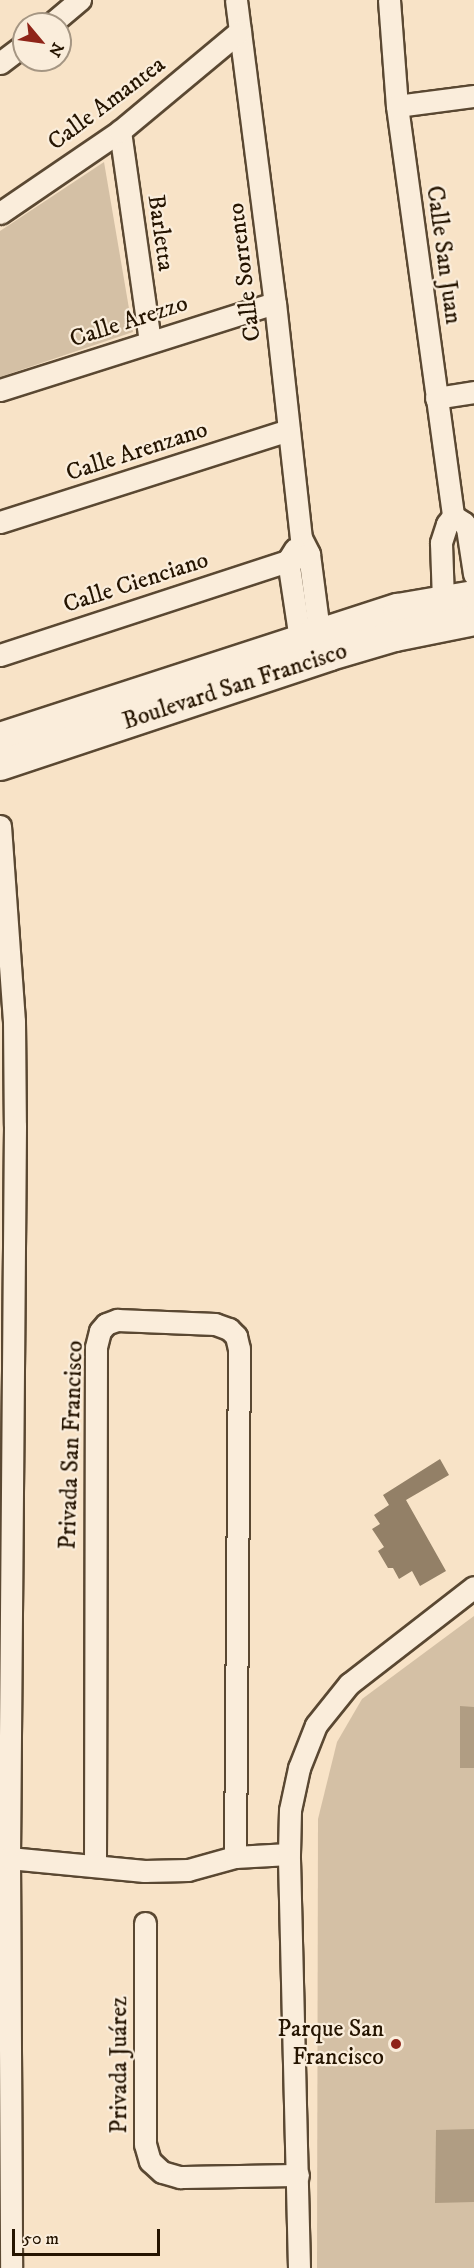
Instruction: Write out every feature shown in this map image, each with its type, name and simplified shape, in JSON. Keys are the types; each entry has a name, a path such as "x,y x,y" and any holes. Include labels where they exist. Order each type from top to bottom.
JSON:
{"street":[{"path":"66,12 80,0"},
{"name":"Calle Sorrento","path":"236,0 305,546 311,649"},
{"name":"Calle San Juan","path":"389,0 398,106 453,516 467,528 474,574"},
{"name":"Calle Amantea","path":"0,213 120,131 240,31"},
{"path":"398,106 474,96"},
{"name":"Barletta","path":"120,131 150,341"},
{"name":"Calle Arezzo","path":"0,390 275,303"},
{"path":"436,398 474,392"},
{"name":"Calle Arenzano","path":"0,522 289,430"},
{"path":"443,601 441,543 447,524 453,516"},
{"path":"305,546 288,560 311,649"},
{"name":"Calle Cienciano","path":"0,655 288,560"},
{"name":"Boulevard San Francisco","path":"0,765 311,649 398,609 474,596"},
{"name":"Boulevard San Francisco","path":"0,738 311,649 395,636 474,620"},
{"path":"0,826 13,999 15,1126 9,1858 11,2268"},
{"name":"Privada San Francisco","path":"95,1866 96,1347 100,1331 106,1324 117,1320 215,1324 229,1329 236,1336 238,1349 236,1857"},
{"path":"299,2268 289,1854 291,1810 297,1779 316,1725 349,1684 474,1587"},
{"path":"9,1858 144,1871 188,1870 236,1857 289,1854"},
{"name":"Privada Juárez","path":"145,1923 145,2144 150,2161 162,2172 180,2177 298,2175"}],"shaded area":[{"path":"104,162 133,332 0,377 0,231"},
{"name":"Parque San Francisco","path":"474,1616 474,2268 317,2268 318,1819 337,1742 362,1699"},
{"path":"460,1706 474,1707 474,1768 460,1768"},
{"path":"474,2129 474,2202 435,2203 436,2130"}],"building":[{"path":"440,1459 449,1475 406,1500 446,1571 420,1586 412,1571 399,1579 393,1568 388,1568 378,1551 384,1547 372,1529 380,1524 374,1515 389,1505 383,1495"}],"place":[{"name":"Parque San Francisco","path":"396,2044"}]}
